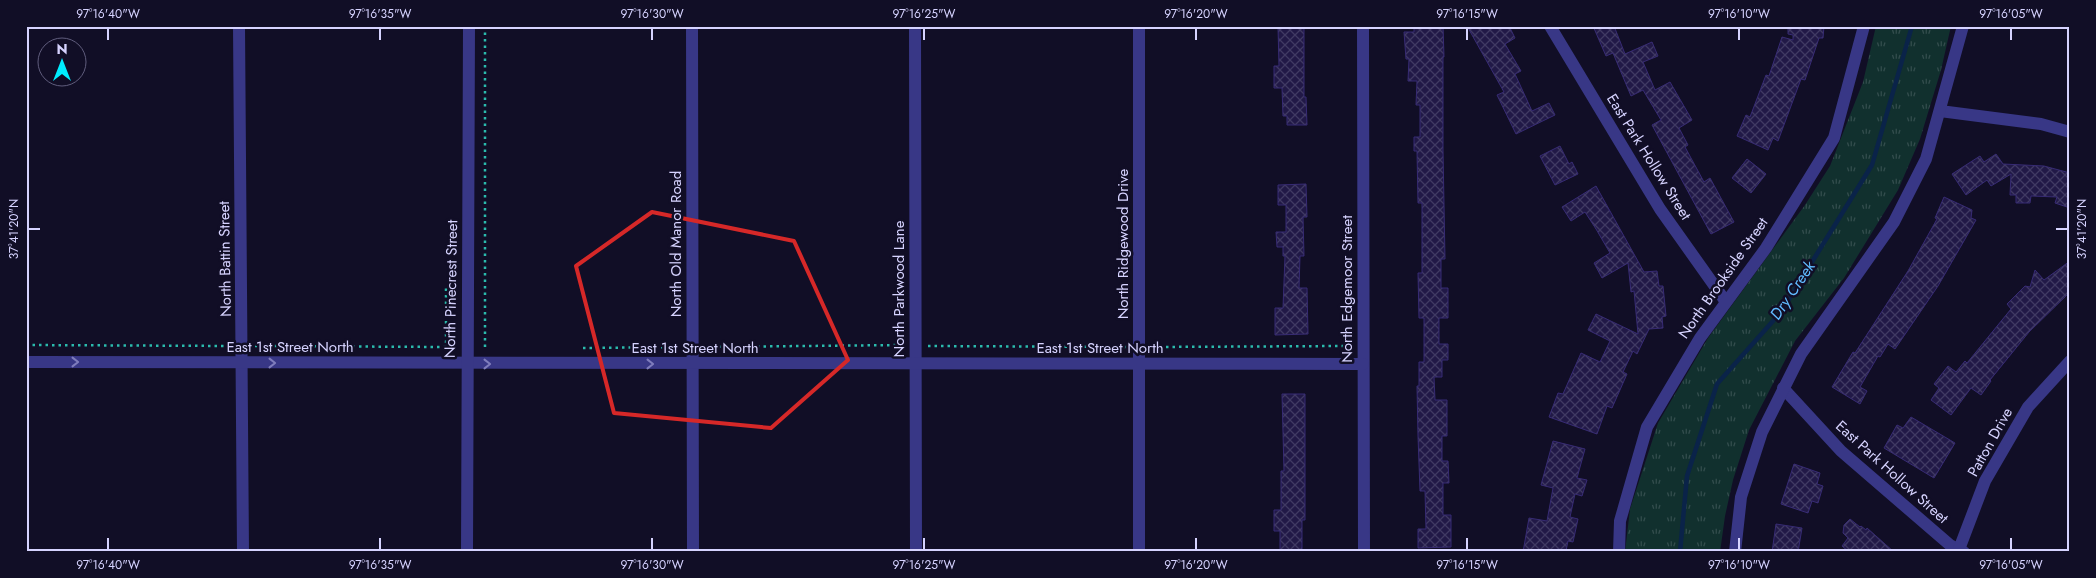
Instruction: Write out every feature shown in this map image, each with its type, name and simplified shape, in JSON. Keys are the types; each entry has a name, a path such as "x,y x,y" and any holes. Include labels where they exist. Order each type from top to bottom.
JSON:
{"street":[{"name":"North Battin Street","path":"239,26 243,552"},
{"name":"North Pinecrest Street","path":"467,552 466,364 470,147 469,26"},
{"name":"North Old Manor Road","path":"692,26 693,552"},
{"name":"North Parkwood Lane","path":"915,26 916,552"},
{"name":"North Ridgewood Drive","path":"1139,26 1139,552"},
{"name":"North Edgemoor Street","path":"1363,26 1364,552"},
{"name":"East Park Hollow Street","path":"1550,26 1660,209 1726,302"},
{"name":"North Brookside Street","path":"1619,552 1620,521 1647,427 1700,338 1766,248 1834,138 1864,26"},
{"path":"1735,552 1741,497 1762,432 1782,388 1806,347 1894,222 1926,159 1963,26"},
{"path":"1940,111 2041,124 2070,132"},
{"name":"Patton Drive","path":"1960,551 1985,481 2028,407 2070,361"},
{"name":"East 1st Street North","path":"26,362 1363,364"},
{"name":"East Park Hollow Street","path":"1782,388 1841,451 1950,545 1960,551"}],"path":[{"path":"484,26 484,348 494,348"},
{"path":"446,285 446,347"},
{"path":"26,346 467,348"},
{"path":"574,348 1345,346"}],"highlighted area":[{"path":"652,212 794,241 848,360 771,428 614,413 576,266"}],"green space":[{"path":"1876,26 1951,26 1941,70 1920,139 1898,190 1844,278 1795,341 1749,430 1733,480 1720,552 1625,552 1630,509 1658,423 1708,338 1805,205 1830,166 1863,82"}],"building":[{"path":"1414,26 1443,26 1445,259 1441,259 1441,288 1448,288 1448,318 1439,318 1439,344 1448,344 1448,360 1442,360 1442,377 1434,377 1435,400 1447,400 1447,436 1442,436 1442,461 1448,461 1449,483 1443,483 1443,515 1451,515 1451,547 1418,548 1418,529 1426,529 1425,491 1420,491 1417,386 1419,386 1419,362 1424,362 1424,318 1419,318 1418,273 1422,273 1422,203 1418,203 1417,151 1414,151 1414,137 1420,137 1420,105 1416,105 1417,81 1408,81 1409,59 1406,59 1404,32 1414,32"},
{"path":"1467,26 1509,26 1515,38 1505,44 1521,71 1515,74 1532,111 1549,103 1555,115 1516,134 1497,95 1504,92"},
{"path":"1593,26 1614,26 1625,54 1652,42 1658,56 1643,62 1655,90 1670,82 1692,120 1679,128 1688,145 1685,147 1704,182 1710,178 1734,222 1711,234 1652,125 1661,120 1643,90 1631,96 1613,53 1606,56"},
{"path":"1788,26 1824,26 1823,38 1819,38 1805,80 1801,79 1778,141 1773,138 1768,150 1737,136 1746,115 1750,117 1766,75 1769,76 1782,37 1793,40 1793,35 1788,34"},
{"path":"1278,27 1304,27 1304,97 1306,97 1307,125 1287,125 1287,116 1283,116 1282,88 1274,88 1274,66 1279,66"},
{"path":"1560,146 1569,164 1572,162 1578,174 1555,185 1540,156"},
{"path":"1996,154 2003,164 2044,166 2070,173 2070,208 2055,203 2057,197 2031,196 2030,203 2016,203 2016,195 2010,195 2011,174 1991,186 1987,180 1966,195 1952,174 1980,156 1984,162"},
{"path":"1747,159 1766,174 1751,193 1732,178"},
{"path":"1306,184 1307,217 1303,217 1304,256 1300,256 1299,288 1307,288 1308,334 1275,335 1275,308 1283,308 1285,256 1283,256 1283,247 1277,247 1276,232 1286,232 1286,205 1278,205 1278,185"},
{"path":"1596,186 1644,272 1657,271 1659,286 1663,286 1666,316 1662,317 1663,328 1649,329 1637,354 1633,351 1623,372 1627,374 1612,408 1607,406 1597,434 1549,417 1558,393 1563,394 1581,353 1600,362 1610,341 1588,330 1596,314 1638,334 1634,291 1631,292 1628,263 1602,278 1594,263 1610,253 1585,212 1571,221 1562,207"},
{"path":"1944,197 1972,210 1971,218 1976,220 1938,286 1895,349 1888,344 1880,357 1878,356 1860,387 1867,391 1860,404 1832,387 1853,352 1855,353 1908,271 1937,219 1935,218"},
{"path":"2070,261 2070,292 2029,332 1990,380 1981,395 1971,388 1951,415 1931,400 1939,388 1934,384 1948,366 1956,372 1965,361 1967,363 2011,309 2007,304 2025,286 2030,287 2035,270 2044,280"},
{"path":"1282,394 1305,394 1305,520 1302,520 1302,552 1280,552 1280,531 1274,531 1274,510 1281,510 1281,471 1284,471"},
{"path":"1911,417 1955,443 1934,478 1884,448 1897,425 1903,428"},
{"path":"1553,441 1585,449 1577,478 1587,480 1582,496 1575,494 1570,517 1578,519 1573,542 1568,541 1566,551 1557,549 1557,552 1523,552 1529,518 1547,521 1553,488 1541,485"},
{"path":"1794,464 1820,473 1817,484 1823,486 1818,503 1812,501 1808,513 1781,504"},
{"path":"1850,519 1860,527 1866,530 1867,528 1894,552 1849,552 1842,546 1848,538 1843,533 1844,525"},
{"path":"1776,524 1802,528 1798,552 1772,552"}],"waterway":[{"name":"Dry Creek","path":"1680,552 1687,476 1717,384 1781,312 1872,165 1912,26"}]}
